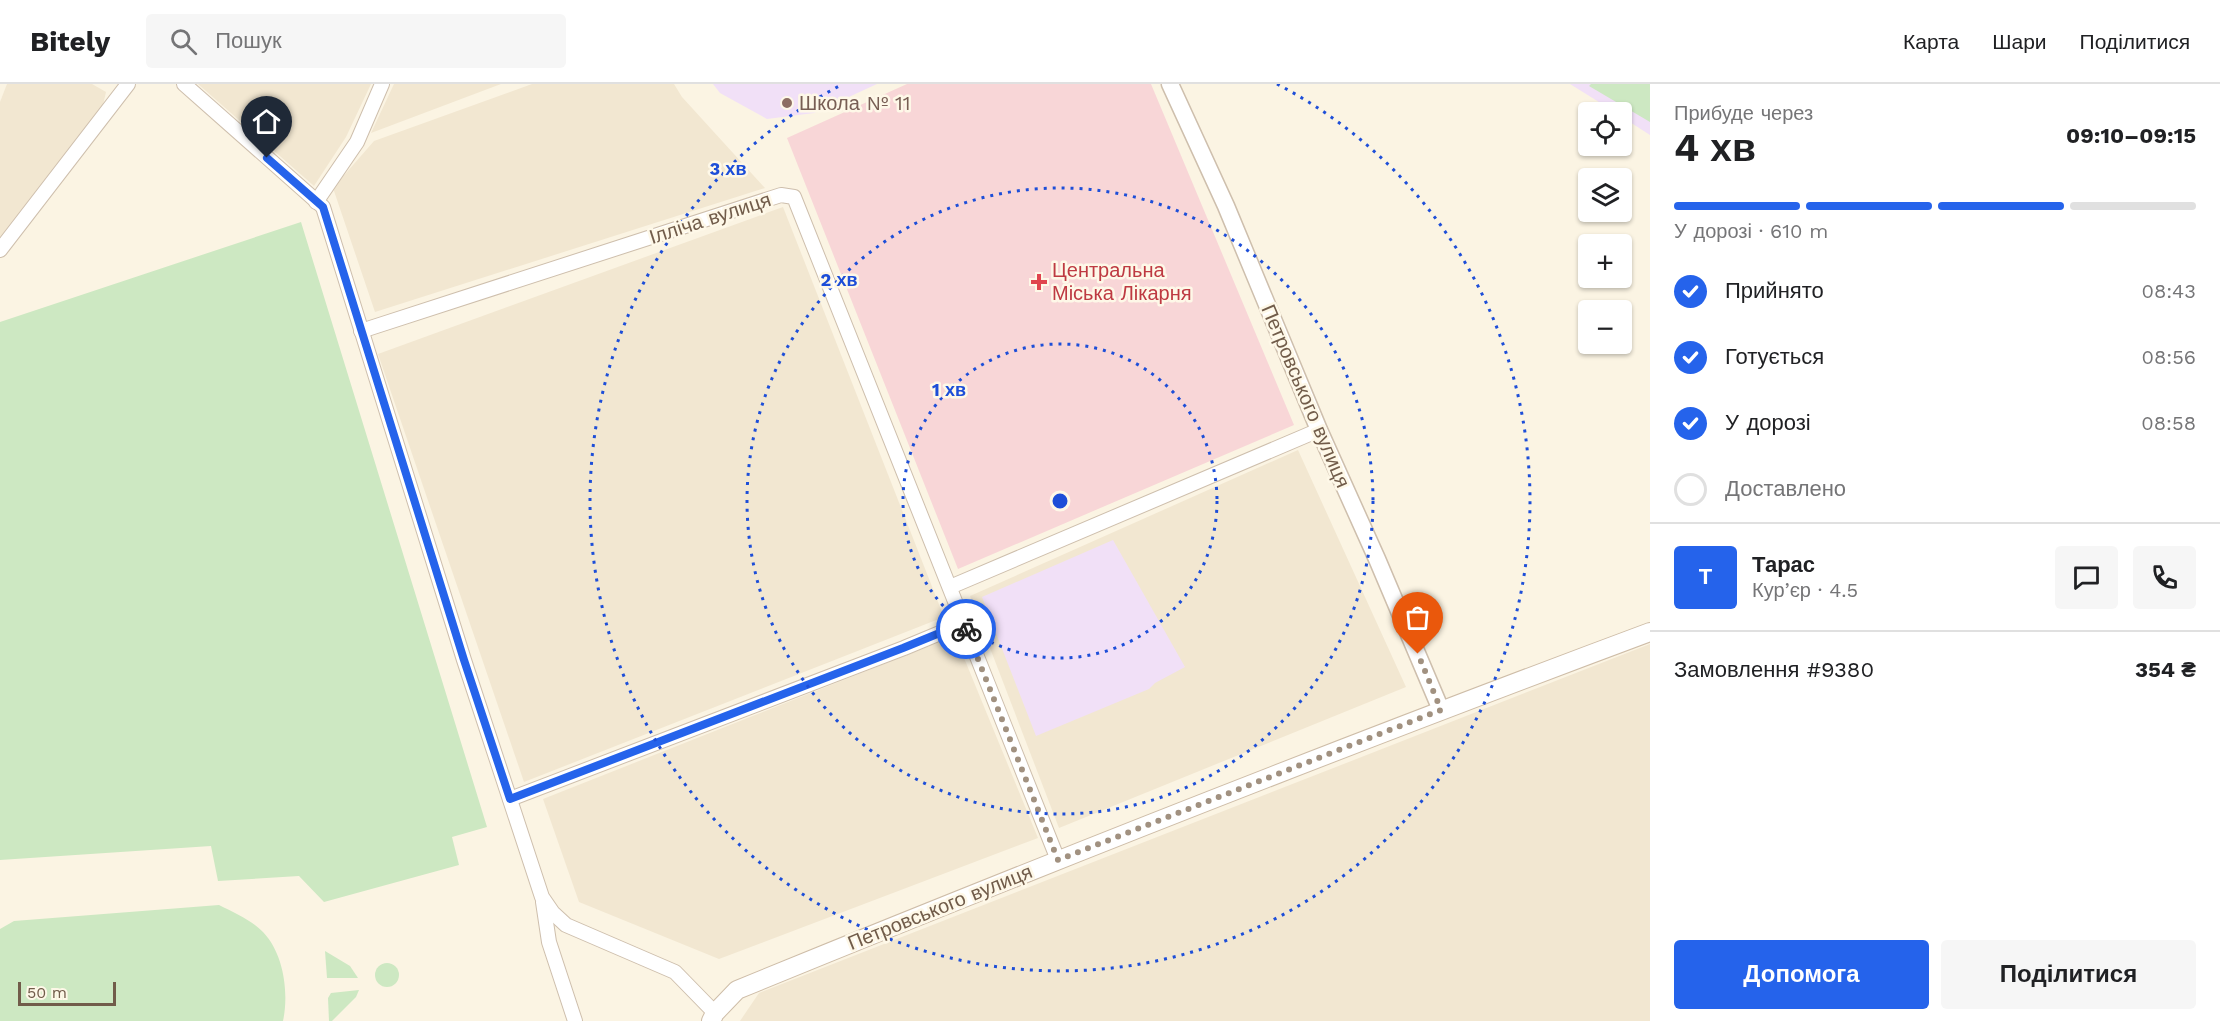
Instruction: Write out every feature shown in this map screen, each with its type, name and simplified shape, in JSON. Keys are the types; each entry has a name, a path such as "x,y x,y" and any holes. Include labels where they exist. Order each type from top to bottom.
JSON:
{"main road":[{"name":"Петровського вулиця","path":"713,1019 737,990 1058,860 1441,710 1650,632"}],"street":[{"path":"0,250 128,84"},
{"path":"184,84 323,207 464,660 542,897 549,942 575,1021"},
{"path":"316,202 357,142 382,84"},
{"name":"Петровського вулиця","path":"1170,84 1226,206 1319,430 1441,710"},
{"name":"Ілліча вулиця","path":"361,331 781,195 794,197 1058,860"},
{"path":"950,587 1319,430"},
{"path":"510,799 964,623"},
{"path":"542,897 553,913 566,925 675,972 713,1019"}],"shaded area":[{"path":"7,84 92,84 106,92 103,105 0,238 0,102"},
{"path":"198,84 371,84 346,137 314,186"},
{"path":"394,84 501,84 371,133"},
{"path":"532,84 674,84 682,97 765,188 375,312 333,188 374,141"},
{"name":"Школа № 11","path":"713,84 877,84 814,113 767,119 720,93"},
{"name":"Центральна Міська Лікарня","path":"907,84 1151,84 1294,425 958,569 787,138"},
{"path":"1570,84 1650,84 1650,135 1632,123 1632,102 1599,102"},
{"path":"783,207 944,617 524,782 378,354"},
{"path":"1298,450 1406,687 1059,828 970,596"},
{"path":"1113,540 1185,667 1155,683 1149,689 1036,736 982,597"},
{"path":"955,636 1038,838 719,959 579,902 543,799"},
{"path":"1650,644 1650,1021 740,1021 759,993"}],"green space":[{"path":"1591,84 1650,84 1650,122 1632,111 1632,102 1616,102 1589,86"},
{"path":"301,222 487,827 452,837 459,865 324,902 299,876 218,881 211,846 0,860 0,322"},
{"path":"219,905 242,917 263,932 276,951 285,986 283,1021 0,1021 0,929 14,921"},
{"path":"325,951 350,966 358,978 327,978"},
{"path":"387,963 395,967 399,975 395,983 387,987 379,983 375,975 379,967"},
{"path":"359,990 356,997 332,1021 329,1021 328,998 331,993"}],"way so far":[{"path":"966,629 1058,860 1441,710 1418,654"}],"place":[{"name":"Школа № 11","path":"787,103"},
{"name":"Центральна Міська Лікарня","path":"1039,282"}],"route":[{"path":"267,158 323,207 464,660 510,799 964,623 966,629"}]}
